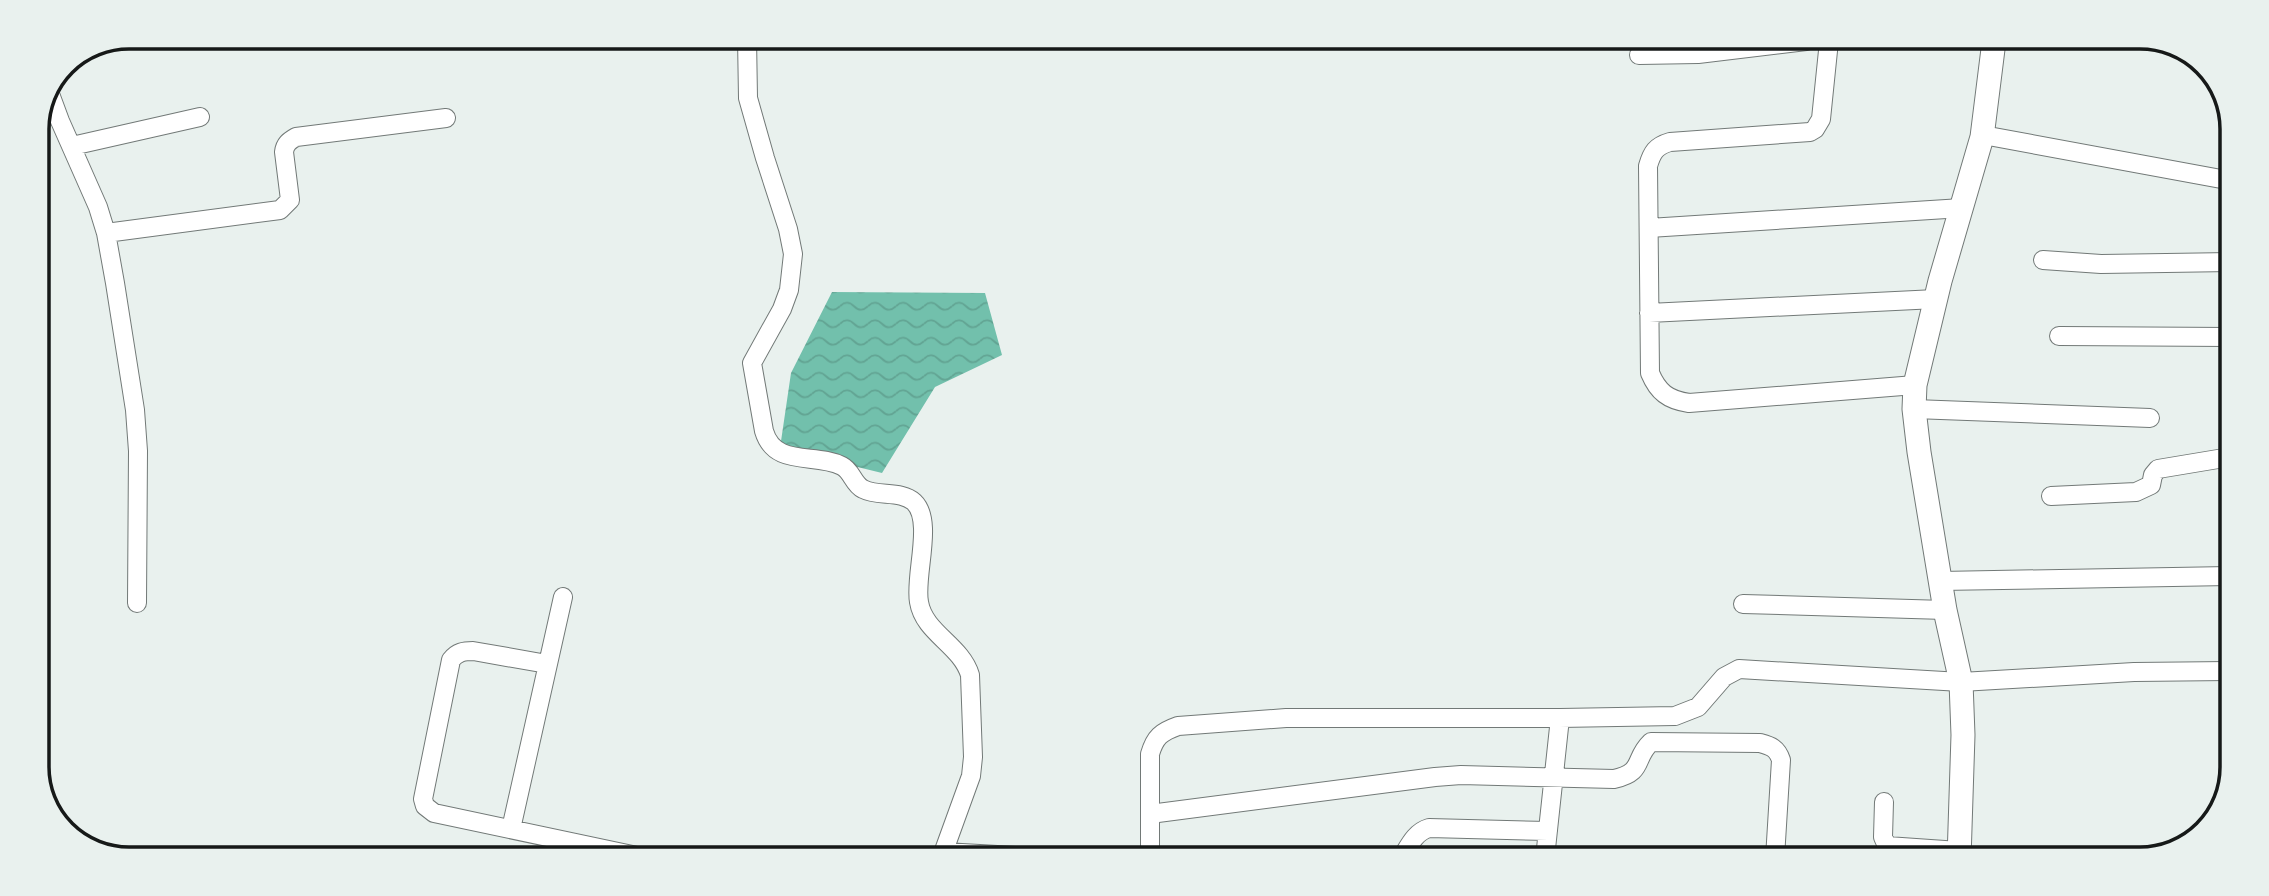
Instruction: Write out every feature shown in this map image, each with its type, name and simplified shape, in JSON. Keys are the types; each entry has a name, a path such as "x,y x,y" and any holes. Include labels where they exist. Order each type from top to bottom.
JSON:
{"street":[{"path":"747,49 748,98 788,229 793,254 789,290 782,309 752,363 764,431 767,441 777,451 843,466 861,488 906,497 919,509 923,527 919,603 922,613 958,652 970,675 973,757 971,776 946,847"},
{"path":"1639,55 1698,54 1733,49"},
{"path":"1828,49 1821,119 1810,132 1670,142 1658,145 1651,155 1648,166 1650,373 1662,394 1675,401 1689,403 1914,385"},
{"path":"1959,847 1964,735 1961,682 1940,581 1914,409 1914,385 1983,135 1993,49"},
{"path":"54,104 90,187 106,233 135,410 138,451 137,603"},
{"path":"72,146 200,117"},
{"path":"106,233 280,210 290,200 284,152 290,140 296,137 446,118"},
{"path":"1983,135 2220,179"},
{"path":"1649,228 1962,208"},
{"path":"2043,260 2101,264 2220,262"},
{"path":"1649,313 1936,299"},
{"path":"2059,337 2220,337"},
{"path":"1914,409 2150,418"},
{"path":"2052,496 2136,492 2151,485 2154,472 2158,469 2220,459"},
{"path":"1940,581 2220,576"},
{"path":"511,829 563,597"},
{"path":"1743,604 1945,610"},
{"path":"547,664 465,651 455,654 451,660 423,799 425,806 434,813 595,847"},
{"path":"1150,847 1150,754 1155,738 1163,731 1178,726 1286,718 1675,716 1698,707 1724,677 1739,669 1961,682 2134,672 2220,671"},
{"path":"1546,847 1560,718"},
{"path":"1150,814 1461,775 1614,779 1624,777 1637,767 1645,747 1658,740 1760,743 1773,746 1781,760 1776,847"},
{"path":"1884,802 1883,837 1887,846 1895,847"},
{"path":"1408,847 1421,830 1429,828 1548,831"}],"water":[{"path":"832,292 985,293 1002,355 935,387 882,473 780,448 791,373"}]}
